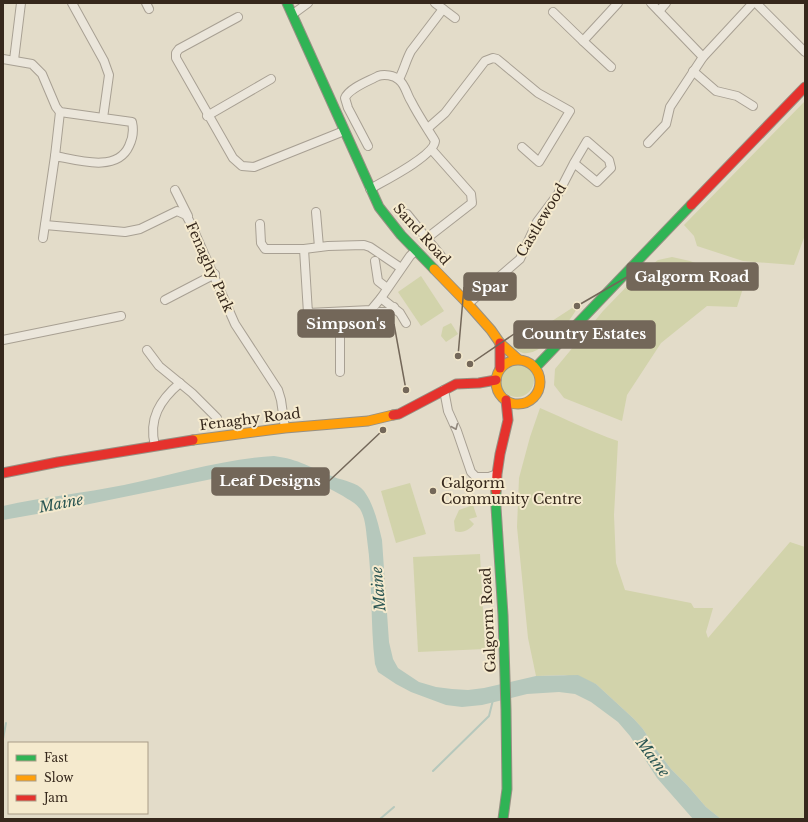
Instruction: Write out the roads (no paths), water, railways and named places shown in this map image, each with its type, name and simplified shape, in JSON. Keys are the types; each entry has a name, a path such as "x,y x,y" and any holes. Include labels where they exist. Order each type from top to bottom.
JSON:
{"main road":[{"name":"Sand Road","path":"287,3 379,207 401,235 468,304 491,330 500,343 518,359"},
{"path":"536,367 760,132 805,87"},
{"path":"500,343 500,368 496,380 498,393 513,404 527,402"},
{"path":"500,368 511,360 524,360 536,367 541,380 540,388 537,394 508,420"},
{"name":"Fenaghy Road","path":"3,473 58,462 203,438 285,428 368,421 399,414 456,384 479,383 496,380"},
{"name":"Galgorm Road","path":"503,819 507,789 506,710 503,615 497,532 497,474 508,420 506,400"}],"street":[{"path":"14,60 21,3"},
{"path":"72,3 104,61 109,75 103,118"},
{"path":"293,14 308,3"},
{"path":"435,3 455,18"},
{"path":"584,41 618,3"},
{"path":"651,3 703,57"},
{"path":"659,11 666,3"},
{"path":"648,143 666,124 670,107 703,57 753,3"},
{"path":"756,3 805,52"},
{"path":"399,79 411,50 442,8"},
{"path":"553,12 611,67"},
{"path":"238,17 179,49 176,53 176,58 233,158 242,166 254,167 344,131"},
{"path":"428,128 444,113 485,61 493,58 497,59 538,93 570,111 539,162 522,147"},
{"path":"3,59 32,64 42,74 56,107 60,112 132,122 133,136 127,152 122,157 114,161 103,163 55,156"},
{"path":"693,71 716,91 737,96 753,106"},
{"path":"368,146 345,98 352,90 383,74 399,79 428,128 435,141 435,145 432,150 408,167 370,189"},
{"path":"208,116 271,79"},
{"path":"43,238 60,112"},
{"name":"Castlewood","path":"468,304 520,259 537,222 558,194 574,163 587,141 609,160 611,168 597,182 574,163"},
{"path":"427,238 472,203 470,194 432,150"},
{"path":"175,190 192,224"},
{"name":"Fenaghy Park","path":"45,225 125,232 140,229 176,211 186,215 192,224 215,274 235,324 278,390 285,428"},
{"path":"316,212 319,247"},
{"path":"407,214 441,256"},
{"path":"260,224 261,243 265,249 304,249 364,245 370,247 401,268"},
{"path":"304,249 308,313 371,310 416,250"},
{"path":"375,261 378,281 388,288"},
{"path":"165,300 215,274"},
{"path":"381,298 400,313 406,323"},
{"path":"380,312 390,312 394,308"},
{"path":"340,312 340,372"},
{"path":"3,340 120,316"},
{"path":"147,350 159,366 180,383 217,418"},
{"path":"155,446 152,437 155,414 167,394 180,383"},
{"path":"444,390 448,411 471,472 476,477 483,478 497,474"}],"water":[{"name":"Maine","path":"274,456 283,457 298,462 354,484 361,488 367,496 375,514 382,540 389,642 393,659 398,668 419,682 436,687 468,690 484,688 536,676 578,675 596,684 634,719 643,729 671,769 706,807 721,819 693,819 657,778 630,736 618,722 591,702 575,694 559,692 527,694 482,705 462,707 446,705 411,692 378,672 375,664 373,648 369,554 363,516 360,509 354,503 343,496 296,474 266,468 65,509 3,520 3,506 124,485 236,460"}],"waterway":[{"path":"433,771 489,716 493,700"},
{"path":"3,739 6,723"},
{"path":"380,819 394,807"}],"place":[{"name":"Galgorm Road","path":"577,306"},
{"name":"Spar","path":"458,356"},
{"name":"Country Estates","path":"470,364"},
{"name":"Simpson's","path":"406,390"},
{"name":"Leaf Designs","path":"383,430"},
{"name":"Galgorm Community Centre","path":"433,491"}]}
